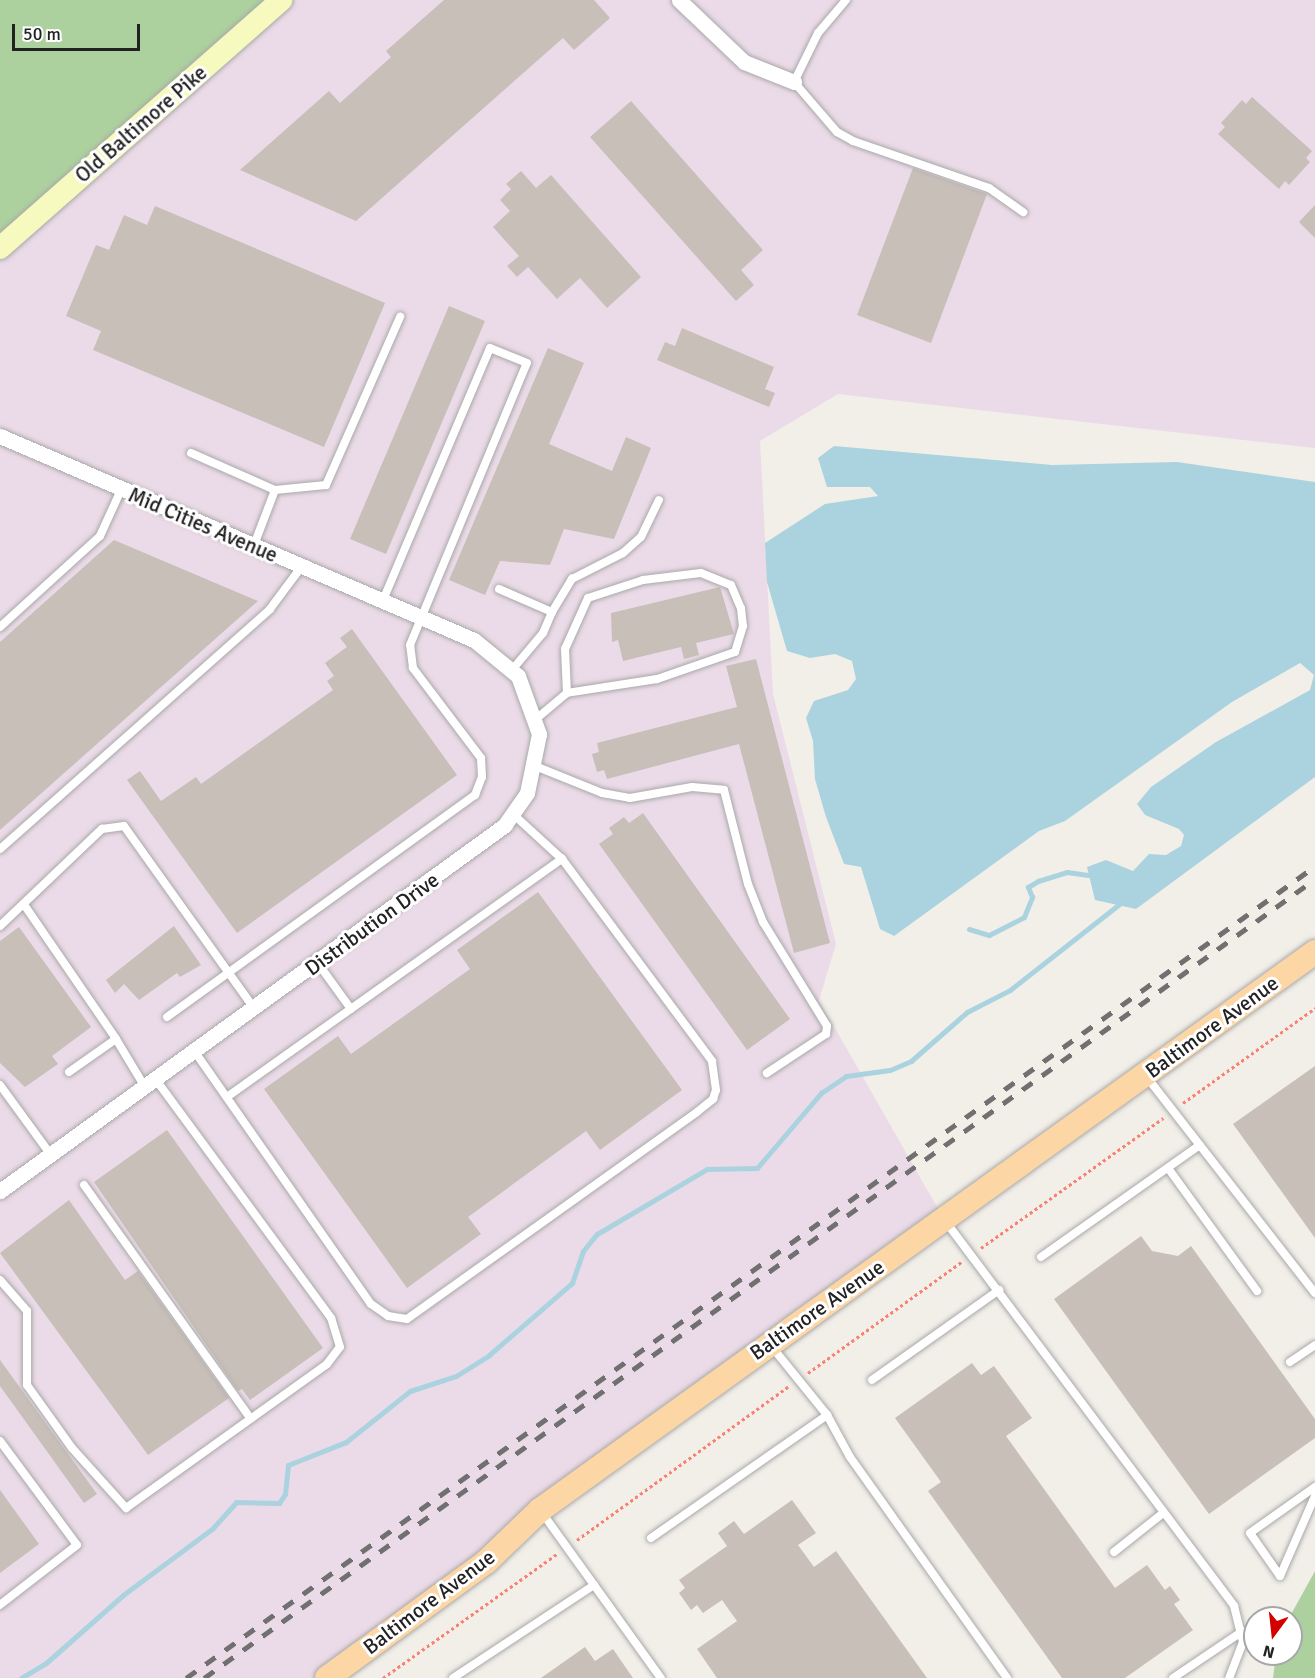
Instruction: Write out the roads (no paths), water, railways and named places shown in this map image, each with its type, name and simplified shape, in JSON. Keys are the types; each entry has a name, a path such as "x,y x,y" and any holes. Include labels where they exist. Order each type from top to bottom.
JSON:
{"main road":[{"name":"Old Baltimore Pike","path":"0,248 281,0"},
{"name":"Baltimore Avenue","path":"327,1678 486,1562 540,1510 768,1344 945,1221 1315,952"}],"street":[{"path":"679,0 744,62 794,82"},
{"name":"Mid Cities Avenue","path":"0,436 121,490 414,612"},
{"path":"414,612 474,640 512,670 536,719 539,734 535,766 514,815"},
{"name":"Distribution Drive","path":"0,1191 254,1009 514,815"}],"lane":[{"path":"846,0 818,33 794,82 837,132 853,141 989,188 1023,212"},
{"path":"191,453 275,490 326,485 400,317"},
{"path":"167,1017 475,795 482,777 481,758 413,668 410,645 414,612 526,363 490,348 383,600"},
{"path":"0,627 100,536 121,490"},
{"path":"254,546 275,490"},
{"path":"512,670 543,633 552,612 572,579 623,553 641,537 659,500"},
{"path":"0,849 270,609 302,566"},
{"path":"536,719 567,693 657,679 735,652 743,626 730,585 713,575 673,575 603,590 588,598 565,650 567,693"},
{"path":"499,589 552,612"},
{"path":"535,766 602,793 630,798 692,787 724,790 748,884 763,922 827,1026 826,1034 767,1073"},
{"path":"195,1052 371,1304 388,1316 407,1319 713,1099 717,1073 712,1061 562,859 514,815"},
{"path":"0,926 45,887 51,873 102,829 124,826 254,1009"},
{"path":"227,1097 562,859"},
{"path":"0,1280 27,1311 27,1384 72,1448 126,1508 327,1364 340,1347 340,1334 116,1039 25,906"},
{"path":"317,962 351,1009"},
{"path":"69,1072 116,1039"},
{"path":"1145,1075 1315,1293"},
{"path":"0,1085 51,1155"},
{"path":"1041,1257 1200,1145"},
{"path":"1168,1168 1257,1292"},
{"path":"84,1185 251,1419"},
{"path":"945,1221 973,1254 1234,1606 1243,1628"},
{"path":"872,1380 999,1290"},
{"path":"768,1344 800,1378 827,1415 850,1457 1007,1678"},
{"path":"1290,1362 1315,1345"},
{"path":"651,1539 827,1415"},
{"path":"0,1441 77,1545 0,1605"},
{"path":"1315,1487 1250,1533 1280,1576 1315,1496"},
{"path":"540,1510 661,1678"},
{"path":"1114,1552 1163,1513"},
{"path":"453,1678 594,1585"},
{"path":"1173,1678 1243,1632"},
{"path":"1229,1678 1240,1657 1243,1638"}],"water":[{"path":"834,446 1052,465 1177,462 1315,482 1315,777 1136,909 1095,900 1087,867 1106,860 1133,871 1149,854 1166,855 1181,846 1184,835 1179,829 1145,815 1137,804 1151,787 1216,742 1310,690 1314,675 1300,663 1232,702 1065,821 1039,831 894,936 880,929 861,867 844,864 826,817 815,779 813,741 806,718 814,701 848,690 856,679 852,661 835,654 810,658 787,651 767,582 765,543 825,504 878,496 870,487 827,487 818,458"}],"waterway":[{"path":"969,929 989,935 1024,917 1032,897 1028,887 1038,881 1067,872 1088,875"},
{"path":"21,1678 46,1663 123,1595 212,1529 236,1502 279,1503 285,1494 288,1465 346,1442 410,1391 456,1376 489,1355 572,1283 583,1251 597,1234 707,1169 757,1168 821,1093 846,1076 890,1070 911,1061 967,1012 1010,990 1122,902"}],"railway":[{"path":"186,1678 1315,866"},
{"path":"204,1678 1315,879"}]}
